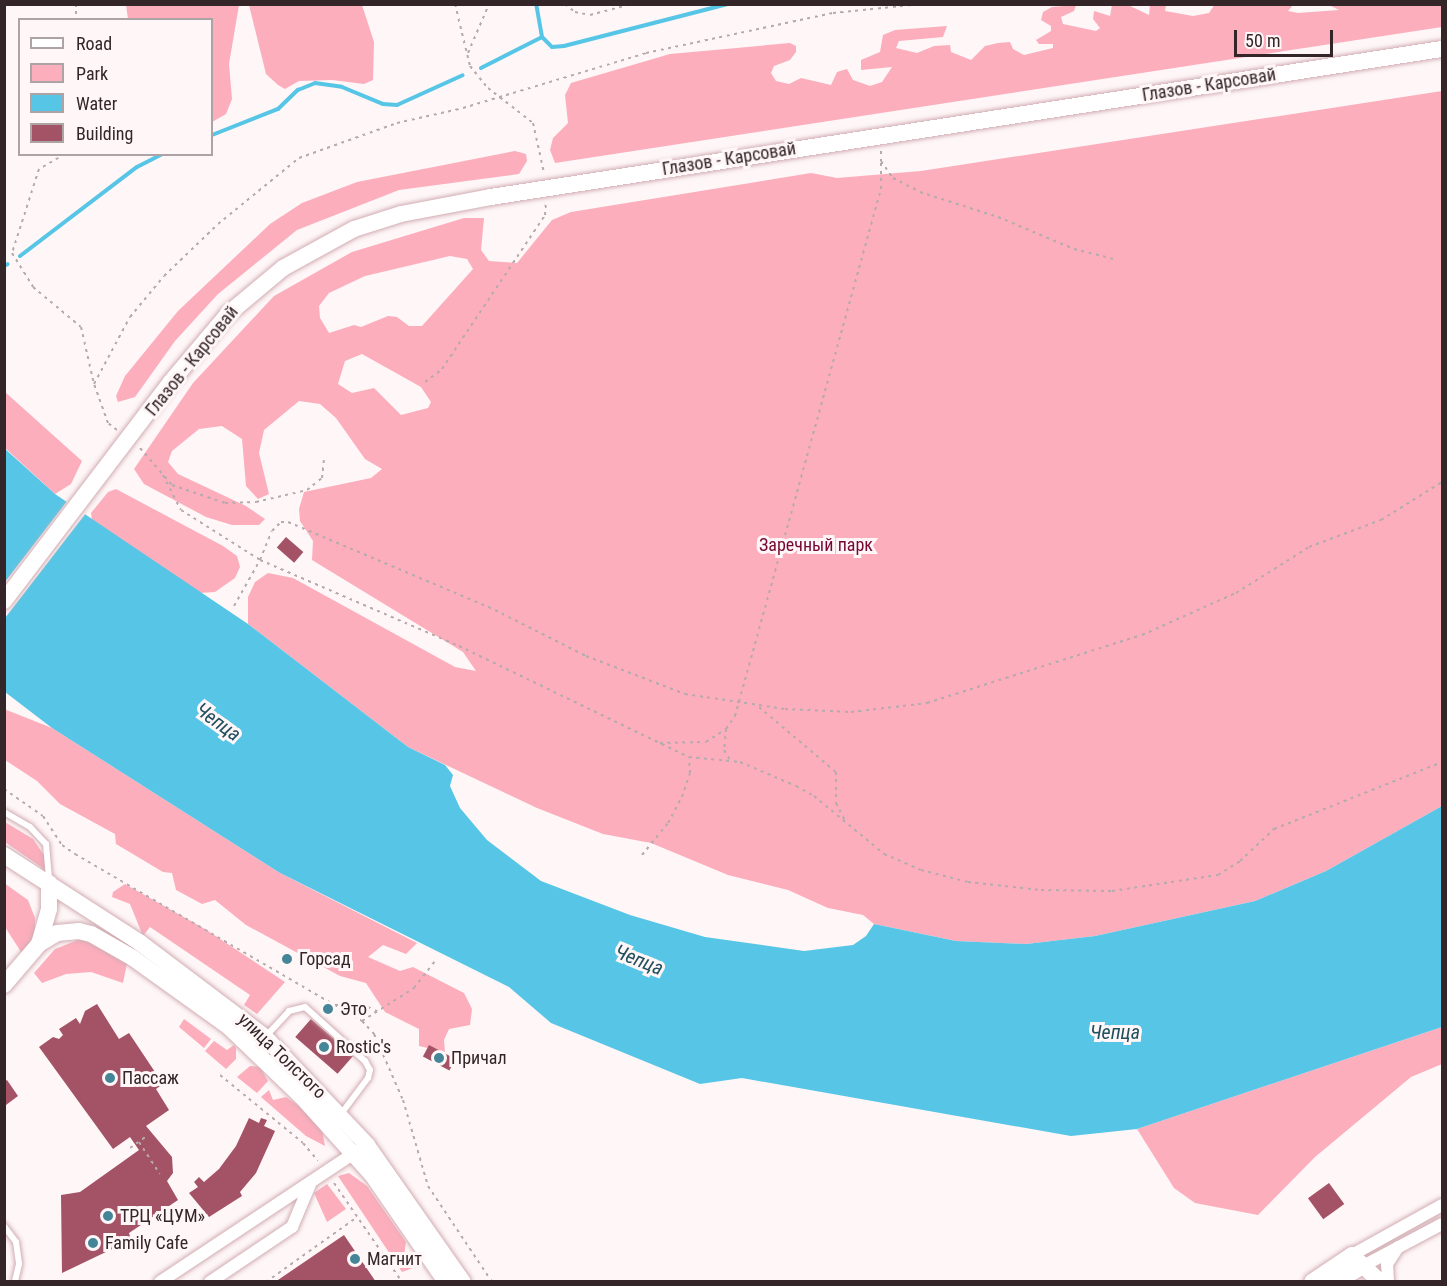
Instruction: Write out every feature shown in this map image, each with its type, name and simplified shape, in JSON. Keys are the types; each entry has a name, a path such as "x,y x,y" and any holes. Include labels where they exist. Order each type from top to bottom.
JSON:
{"main road":[{"name":"Глазов - Карсовай","path":"4,601 202,342 241,301 301,256 347,232 431,207 1443,49"},
{"name":"улица Толстого","path":"4,855 194,980 265,1037 341,1114 361,1149 456,1281"},
{"path":"4,985 39,944 49,909 49,883"},
{"name":"улица Толстого","path":"39,944 69,931 102,939 229,1027 361,1149"},
{"path":"1312,1281 1357,1260"},
{"path":"1336,1281 1357,1260"},
{"path":"1357,1260 1380,1281"}],"street":[{"path":"160,1281 361,1149"},
{"path":"210,1281 292,1227 311,1182"},
{"path":"1357,1260 1443,1205"},
{"path":"1357,1260 1398,1245 1443,1224"},
{"path":"1388,1281 1387,1264 1398,1245"}],"lane":[{"path":"4,812 30,827 46,844 49,883"},
{"path":"265,1037 289,1011 305,1007 365,1061 370,1070 368,1078 341,1114"},
{"path":"4,1226 16,1242 19,1264 15,1281"}],"path":[{"path":"468,53 489,4"},
{"path":"565,4 575,12 590,15 632,4"},
{"path":"94,384 130,317 164,276 218,224 299,158 397,123 463,108 646,52 833,13 922,4"},
{"path":"731,761 724,750 726,729 738,703 881,189 882,136"},
{"path":"62,156 39,169 12,253 33,287 81,327 94,384 108,423"},
{"path":"881,161 893,178 920,192 998,217 1074,249 1118,260"},
{"path":"146,452 172,485 225,503 256,502 307,490 322,478 324,460"},
{"path":"163,475 182,510 260,560 459,646 689,757 731,761 814,796 884,854 921,870 968,882 1041,890 1132,888 1218,875 1240,861 1274,829 1443,762"},
{"path":"234,606 260,560 273,531 281,522 288,522 495,610 586,656 685,694 756,706 851,712 927,703 1061,663 1203,609 1309,547 1381,520 1443,482"},
{"path":"756,706 772,715 793,740 836,772 836,803 847,825"},
{"path":"657,743 706,742 726,729"},
{"path":"642,855 668,823 682,797 690,772 689,757"},
{"path":"4,789 43,816 62,845 75,854 362,1021 374,1034 403,1100 428,1186 492,1281"},
{"path":"362,1021 414,988 435,961"},
{"path":"334,1005 361,1004 378,1012"},
{"path":"130,1148 145,1137"},
{"path":"139,1142 160,1174"},
{"path":"266,1281 358,1217"}],"green space":[{"path":"1215,4 1293,5 1288,11 1298,13 1339,10 1329,5 1442,5 1442,27 555,163 550,150 553,138 568,123 565,95 571,83 670,54 790,43 796,46 796,52 790,60 774,66 771,73 776,81 789,84 801,78 831,85 837,72 847,69 853,80 870,86 882,82 892,67 861,70 861,60 880,52 883,35 895,30 947,26 943,37 899,41 896,48 917,53 934,46 950,45 951,52 971,60 985,46 998,43 1010,42 1013,49 1024,55 1053,48 1053,44 1039,44 1036,40 1051,31 1051,26 1041,20 1043,12 1052,7 1076,5 1074,11 1061,17 1063,24 1096,31 1100,28 1093,19 1094,11 1110,16 1112,5 1128,5 1149,15 1150,5 1166,5 1165,11 1193,16 1209,13"},
{"path":"126,5 239,5 229,64 232,99 226,114 213,121 213,18 128,18"},
{"path":"249,5 362,5 374,42 373,80 364,84 332,80 299,81 285,89 278,85 266,74"},
{"name":"Заречный парк","path":"1442,91 1442,806 1326,871 1255,901 1095,936 1026,944 956,941 874,924 863,915 828,908 788,890 728,875 651,843 603,834 537,808 408,747 248,624 248,597 255,582 268,573 293,578 455,667 476,671 463,652 312,560 313,541 300,521 299,509 304,492 371,478 382,469 365,459 336,418 320,404 299,401 264,430 259,453 269,494 258,499 246,486 242,439 222,426 199,429 172,451 168,462 178,474 246,506 265,519 259,525 232,525 206,517 144,484 134,469 193,383 274,296 352,252 464,218 484,218 481,250 489,261 517,263 552,220 571,212 811,173 837,178 921,171","holes":["450,256 467,259 473,269 422,326 409,326 397,317 388,316 361,327 354,325 329,333 320,318 319,306 329,293 365,276","362,354 421,387 431,402 428,408 401,415 374,388 352,393 338,384 345,361"]},
{"path":"515,151 526,154 527,161 519,174 399,190 297,230 218,294 175,341 135,397 118,402 116,396 125,376 178,311 270,224 302,203 357,182"},
{"path":"5,392 82,461 71,484 55,494 5,448"},
{"path":"116,489 223,546 237,556 240,567 235,578 215,592 199,593 92,520 91,513 108,492"},
{"path":"4,709 52,728 280,873 417,943 406,954 383,945 368,957 400,971 413,967 464,993 472,1009 470,1025 449,1029 444,1040 445,1052 419,1046 419,1029 385,1012 366,983 340,976 246,925 215,900 202,904 176,890 172,873 163,872 116,844 115,834 60,804 37,781 5,760"},
{"path":"5,822 33,839 46,858 47,871 5,842"},
{"path":"4,883 28,900 35,918 35,933 23,955 5,927"},
{"path":"125,884 205,929 285,982 257,1014 244,1005 250,995 150,927 143,936 130,904 112,897 113,892"},
{"path":"78,940 88,941 127,963 123,983 91,972 66,974 42,983 34,973 55,949"},
{"path":"184,1019 211,1039 204,1048 179,1027"},
{"path":"1442,1027 1442,1064 1411,1077 1315,1157 1258,1215 1195,1203 1174,1188 1137,1129"},
{"path":"214,1041 227,1050 234,1045 236,1048 236,1059 226,1069 205,1051"},
{"path":"250,1066 260,1067 268,1081 257,1093 237,1077"},
{"path":"269,1090 273,1100 286,1097 299,1106 322,1129 325,1146 306,1136 261,1097"},
{"path":"349,1173 367,1186 406,1242 404,1256 413,1268 402,1272 338,1176"},
{"path":"327,1184 346,1209 327,1222 314,1193"}],"water":[{"name":"Чепца","path":"4,448 55,494 248,624 408,747 445,765 453,775 450,786 460,808 487,840 541,881 630,915 705,937 804,951 853,945 866,936 874,924 956,941 1026,944 1095,936 1255,901 1326,871 1442,806 1442,1027 1137,1129 1071,1136 742,1078 700,1084 551,1023 509,987 280,873 52,728 5,692"}],"pier":[{"path":"68,500 86,513 5,618 5,582"}],"building":[{"path":"286,537 303,552 294,563 277,548"},
{"path":"97,1004 119,1039 129,1033 163,1084 156,1089 169,1110 146,1126 172,1157 173,1173 167,1181 178,1200 129,1233 131,1240 62,1273 61,1195 80,1192 139,1150 130,1137 113,1149 39,1047 53,1037 59,1039 63,1035 59,1029 76,1018 80,1024 85,1011"},
{"name":"Rostic's","path":"311,1019 353,1056 338,1074 295,1037"},
{"name":"Причал","path":"429,1045 455,1059 449,1071 423,1056"},
{"path":"7,1080 18,1096 6,1105 4,1082"},
{"path":"249,1118 259,1123 261,1118 267,1120 264,1126 275,1131 256,1173 240,1192 242,1196 209,1217 189,1193 198,1187 194,1182 199,1177 204,1182 219,1169 236,1146"},
{"path":"1329,1183 1344,1204 1323,1219 1308,1198"},
{"path":"344,1235 376,1282 275,1282"}],"waterway":[{"path":"481,68 542,37 536,4"},
{"path":"542,37 552,47 564,46 727,4"},
{"path":"213,135 278,109 298,90 315,83 342,87 383,104 397,105 463,75"},
{"path":"20,256 137,167 159,156"},
{"path":"4,266 8,264"}],"place":[{"name":"Горсад","path":"287,959"},
{"name":"Это","path":"328,1009"},
{"name":"Rostic's","path":"324,1047"},
{"name":"Причал","path":"439,1058"},
{"name":"Пассаж","path":"110,1078"},
{"name":"ТРЦ «ЦУМ»","path":"108,1216"},
{"name":"Family Cafe","path":"93,1243"},
{"name":"Магнит","path":"355,1259"}]}
